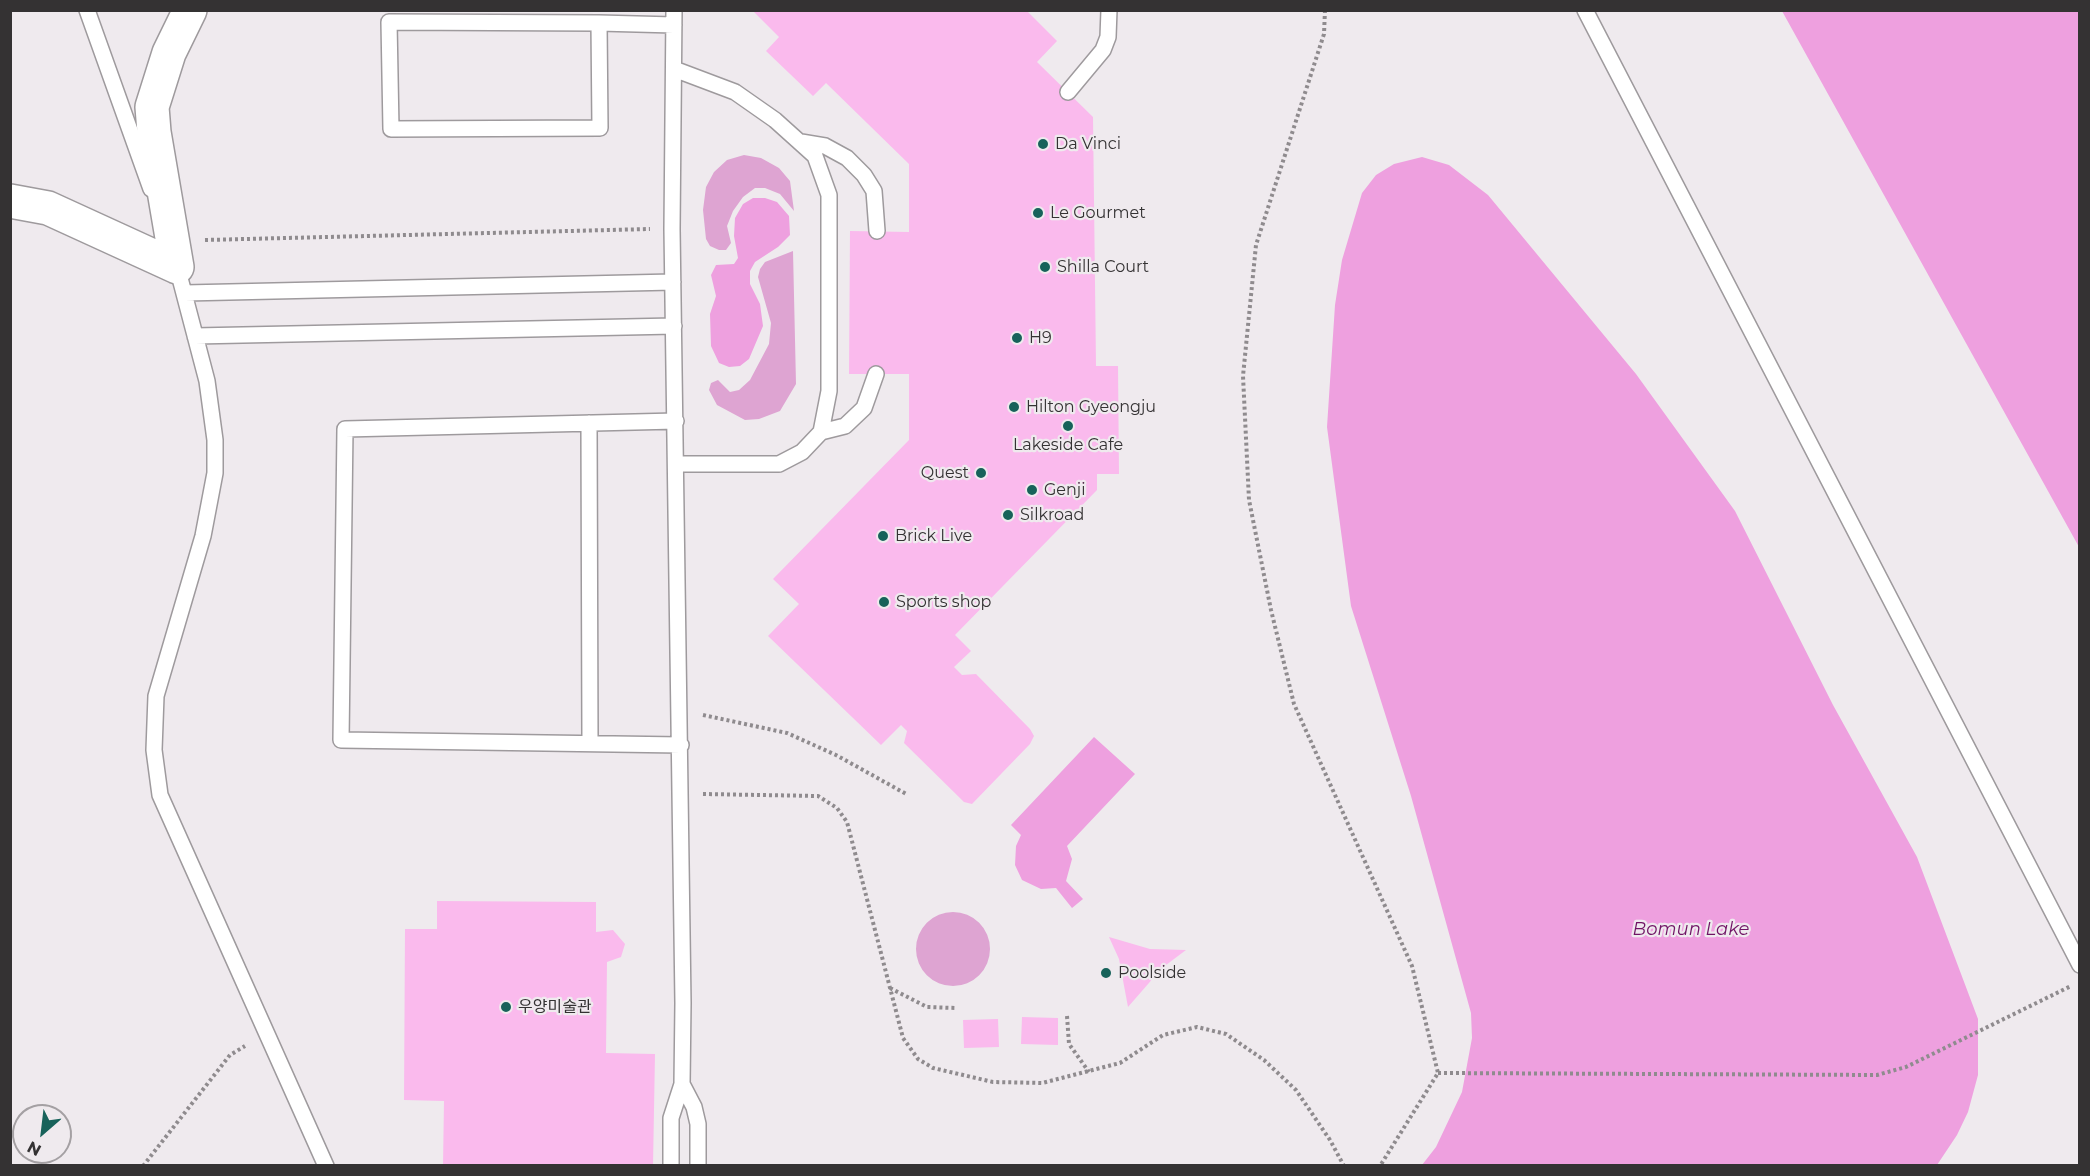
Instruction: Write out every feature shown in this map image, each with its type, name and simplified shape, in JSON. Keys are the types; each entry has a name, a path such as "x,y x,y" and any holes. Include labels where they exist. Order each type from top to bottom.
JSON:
{"street":[{"path":"178,267 152,107 169,53 190,10"},
{"path":"10,201 48,208 178,267"}],"lane":[{"path":"87,10 178,267 207,381 215,440 215,473 203,536 156,696 154,750 160,795 326,1166"},
{"path":"1068,92 1102,51 1108,37 1109,10"},
{"path":"1585,10 2079,965"},
{"path":"599,23 600,128 391,129 389,22 599,23 674,18 672,229 681,745 682,1084 671,1118 670,1166"},
{"path":"674,69 735,92 801,142 815,156 828,195 829,391 821,432"},
{"path":"801,142 825,146 847,158 864,175 874,191 877,231"},
{"path":"178,267 673,282"},
{"path":"195,336 674,326"},
{"path":"677,464 779,464 802,452 821,432 845,426 864,408 876,374"},
{"path":"676,421 345,429 341,740 681,745"},
{"path":"589,423 590,743"},
{"path":"682,1084 694,1107 698,1124 698,1166"}],"path":[{"path":"1325,10 1324,34 1256,245 1243,376 1249,500 1271,610 1294,704 1412,966 1438,1073 1380,1166"},
{"path":"178,267 672,229"},
{"path":"680,710 786,733 836,755 908,795"},
{"path":"681,794 818,796 837,808 847,822 903,1038 918,1059 933,1068 993,1082 1042,1083 1120,1063 1163,1035 1197,1027 1226,1034 1264,1060 1296,1090 1330,1140 1344,1166"},
{"path":"1438,1073 1877,1075 1906,1067 2079,981"},
{"path":"889,987 927,1007 956,1008"},
{"path":"1067,1016 1069,1044 1089,1072"},
{"path":"143,1166 230,1056 266,1032"}],"shaded area":[{"path":"744,155 761,158 779,168 790,181 794,211 780,194 765,188 755,188 743,197 733,211 727,226 731,243 726,250 719,250 710,246 706,239 703,210 706,187 714,172 727,160"},
{"path":"793,251 796,384 780,411 759,419 745,420 717,405 709,390 711,383 718,380 730,392 739,390 750,380 769,344 771,323 758,277 760,269 765,262"},
{"path":"953,912 967,915 979,923 987,935 990,949 987,963 979,975 967,983 953,986 939,983 927,975 919,963 916,949 919,935 927,923 939,915"}],"water":[{"path":"1782,11 2079,11 2079,547"},
{"name":"Bomun Lake","path":"1422,157 1449,165 1488,195 1636,374 1735,511 1833,705 1917,857 1978,1019 1978,1075 1968,1112 1957,1135 1937,1165 1422,1165 1436,1147 1462,1092 1472,1038 1471,1013 1411,796 1351,606 1327,427 1335,305 1342,260 1362,193 1376,175 1394,164"},
{"path":"753,198 765,198 777,202 789,216 790,235 778,247 755,262 750,271 750,284 760,304 763,326 749,359 740,366 729,367 719,363 711,346 710,314 716,296 711,275 716,265 734,264 738,258 734,236 735,218 743,204"},
{"path":"1094,737 1135,774 1067,846 1072,859 1066,881 1083,899 1072,908 1056,888 1041,889 1022,880 1015,865 1016,846 1021,835 1011,825"}],"building":[{"name":"Hilton Gyeongju","path":"752,10 1026,10 1057,41 1037,62 1093,117 1096,366 1118,366 1119,474 1097,474 1097,490 955,635 971,651 954,667 962,675 976,674 1030,729 1034,736 1030,744 972,804 964,802 904,743 907,731 901,725 881,745 768,636 799,604 773,579 909,440 909,374 849,374 850,231 909,232 909,164 826,83 813,96 766,51 779,37"},
{"name":"우양미술관","path":"437,901 596,902 596,932 613,930 625,944 621,957 607,962 606,1053 655,1054 653,1166 443,1166 444,1101 404,1100 405,929 437,929"},
{"path":"1109,937 1150,949 1186,950 1162,968 1128,1007 1119,959"},
{"path":"1022,1017 1058,1018 1058,1045 1021,1044"},
{"path":"998,1019 999,1047 964,1048 963,1020"}],"place":[{"name":"Da Vinci","path":"1043,144"},
{"name":"Le Gourmet","path":"1038,213"},
{"name":"Shilla Court","path":"1045,267"},
{"name":"H9","path":"1017,338"},
{"name":"Hilton Gyeongju","path":"1014,407"},
{"name":"Lakeside Cafe","path":"1068,426"},
{"name":"Quest","path":"981,473"},
{"name":"Genji","path":"1032,490"},
{"name":"Silkroad","path":"1008,515"},
{"name":"Brick Live","path":"883,536"},
{"name":"Sports shop","path":"884,602"},
{"name":"Poolside","path":"1106,973"},
{"name":"우양미술관","path":"506,1007"}]}
